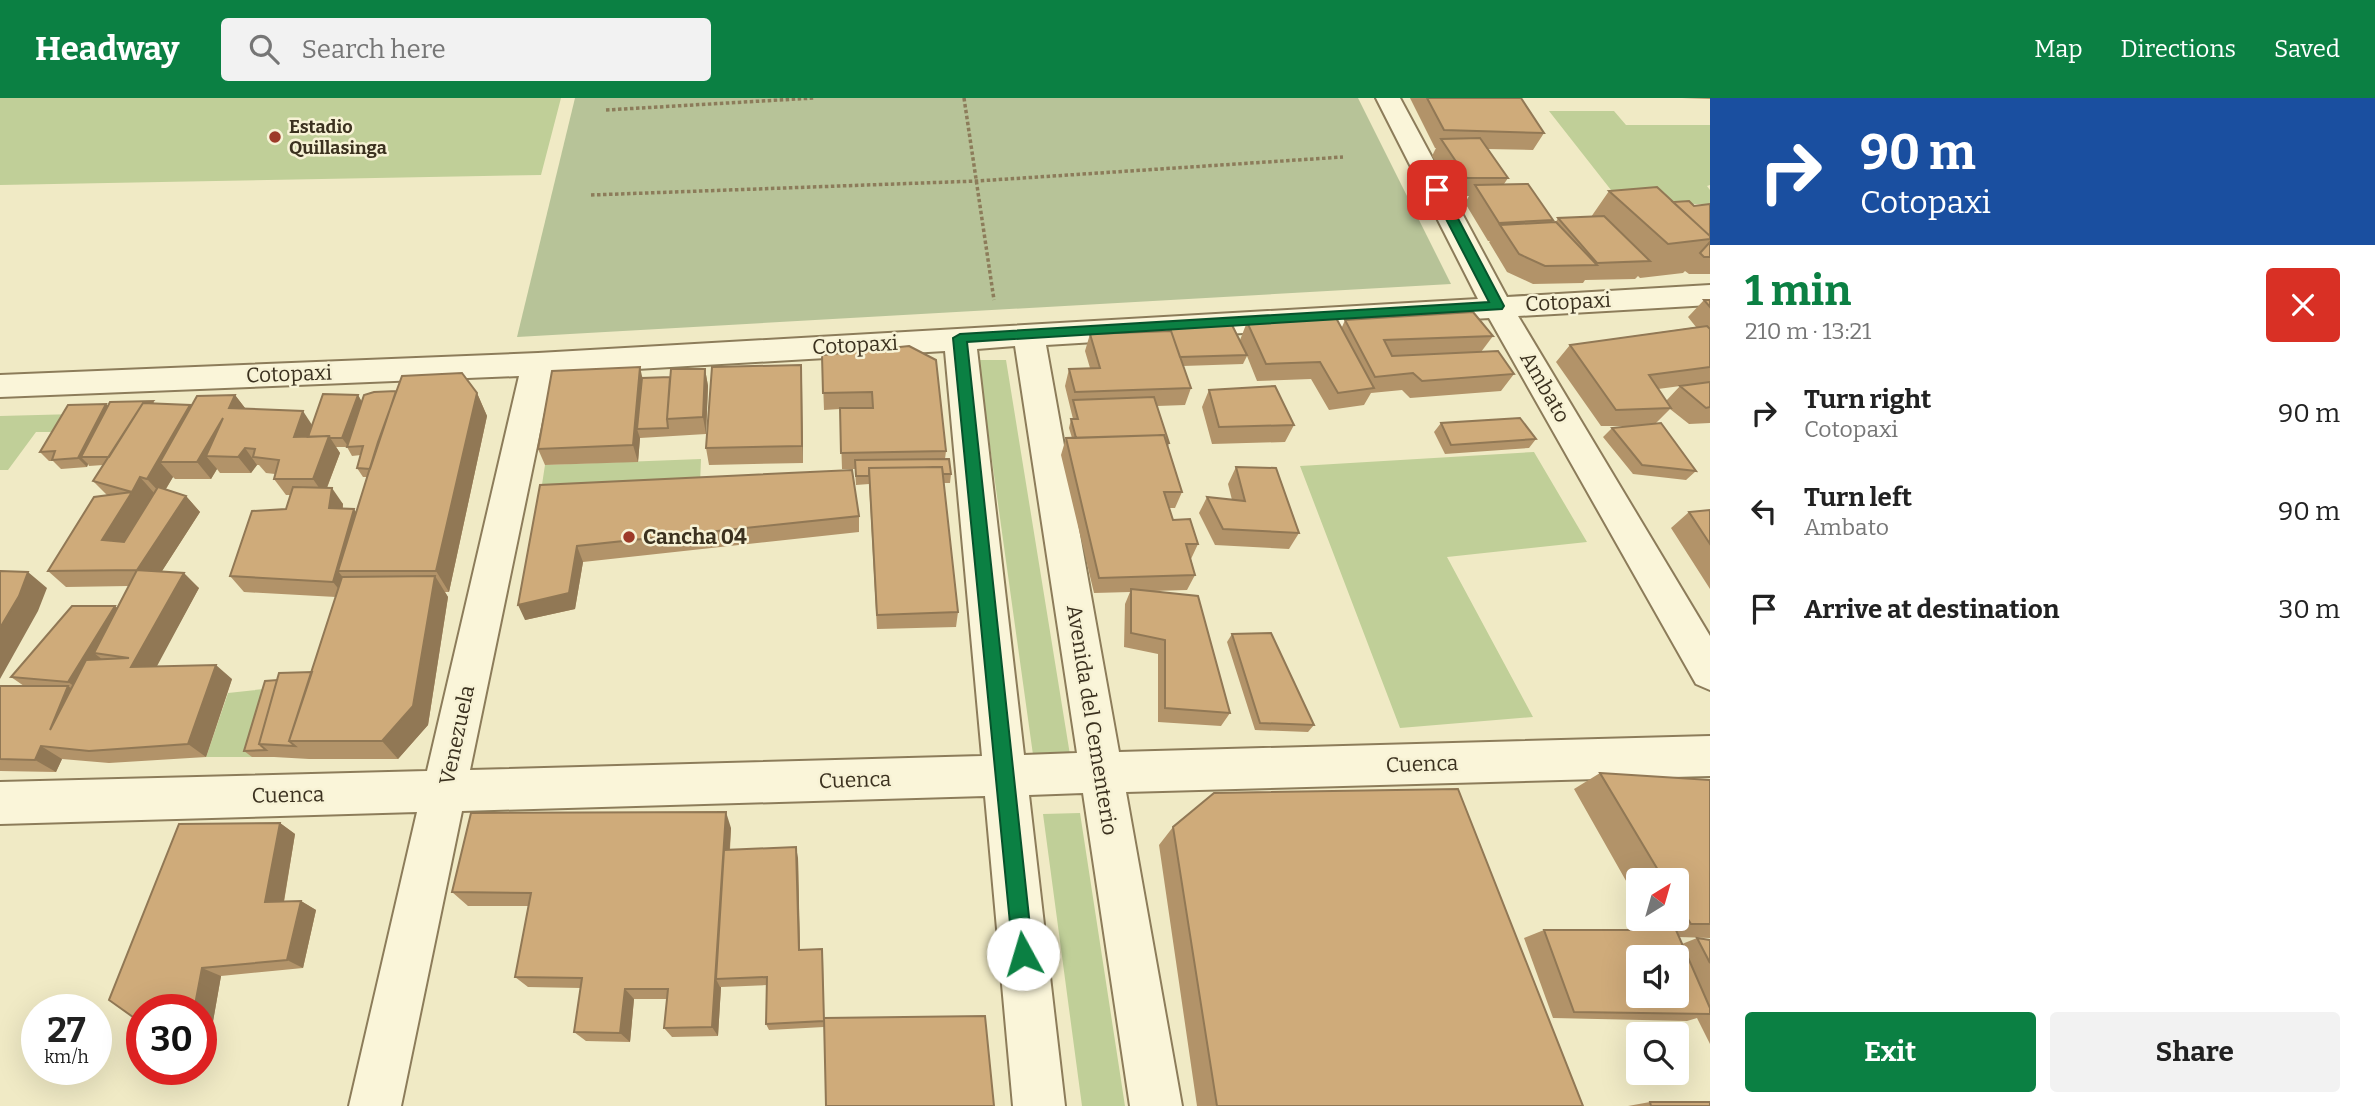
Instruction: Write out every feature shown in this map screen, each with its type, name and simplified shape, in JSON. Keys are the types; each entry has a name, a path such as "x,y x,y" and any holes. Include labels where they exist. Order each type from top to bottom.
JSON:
{"street":[{"name":"Ambato","path":"1388,98 1497,306 1710,672"},
{"name":"Cotopaxi","path":"0,386 538,364 1710,295"},
{"name":"Avenida del Cementerio","path":"996,336 1101,773 1156,1106"},
{"path":"996,336 1005,776 1039,1106"},
{"name":"Venezuela","path":"375,1106 538,364"},
{"name":"Cuenca","path":"0,803 1710,756"}],"path":[{"path":"606,110 814,98"},
{"path":"964,98 996,336"},
{"path":"591,195 977,181 1343,157"}],"green space":[{"name":"Estadio Quillasinga","path":"0,98 561,98 541,175 0,185"},
{"path":"575,98 1358,98 1451,284 517,337"},
{"path":"1549,111 1614,111 1626,125 1710,125 1710,185 1707,186 1710,190 1710,204 1622,204"},
{"path":"978,360 1006,360 1071,761 1034,762"},
{"path":"76,414 64,432 36,432 8,470 0,470 0,416"},
{"path":"1534,452 1587,542 1447,557 1533,717 1400,728 1300,466"},
{"path":"701,459 700,485 541,491 545,465"},
{"path":"273,688 252,757 206,757 228,693"},
{"path":"1080,813 1125,1106 1082,1106 1043,814"}],"building":[{"path":"1427,98 1521,98 1544,133 1444,130"},
{"path":"1480,138 1508,178 1467,178 1441,139"},
{"path":"1528,184 1553,220 1499,223 1475,185"},
{"path":"1657,187 1710,236 1710,239 1668,244 1609,191"},
{"path":"1689,201 1694,206 1710,204 1710,236 1673,202"},
{"path":"1604,216 1650,261 1597,263 1558,218"},
{"path":"1556,222 1597,265 1545,266 1519,254 1500,225"},
{"path":"1710,242 1710,257 1704,257 1700,253"},
{"path":"1473,312 1493,336 1384,340 1392,356 1498,351 1514,374 1422,381 1413,373 1375,377 1345,320"},
{"path":"1335,316 1374,388 1338,393 1320,362 1266,364 1247,322"},
{"path":"1231,323 1247,355 1180,357 1169,325"},
{"path":"1707,326 1710,329 1710,367 1649,375 1671,408 1616,410 1570,345"},
{"path":"1171,331 1191,388 1075,392 1069,369 1100,368 1090,334"},
{"path":"909,346 936,360 946,451 841,453 840,408 873,408 872,392 823,393 822,355"},
{"path":"801,365 802,446 706,448 712,367"},
{"path":"640,367 633,445 538,449 552,371"},
{"path":"671,369 705,369 703,417 667,419"},
{"path":"462,373 477,393 436,571 338,571 378,442 402,376"},
{"path":"670,377 668,428 637,429 642,378"},
{"path":"1710,382 1710,407 1706,408 1680,386"},
{"path":"1275,386 1294,425 1219,427 1209,390"},
{"path":"396,391 370,469 357,468 363,446 347,447 364,395"},
{"path":"323,394 358,395 342,438 308,437"},
{"path":"235,395 229,408 303,411 294,437 329,436 313,479 274,479 279,460 253,457 255,449 245,448 238,457 206,456 223,418 197,462 160,462 197,396"},
{"path":"1154,397 1169,443 1164,435 1076,438 1071,419 1078,419 1073,400"},
{"path":"153,401 143,403 109,457 81,457 110,402"},
{"path":"143,403 190,405 147,479 140,477 132,492 93,481"},
{"path":"106,404 78,458 52,460 55,451 40,452 68,405"},
{"path":"1520,418 1536,439 1451,445 1441,423"},
{"path":"1661,423 1696,471 1642,465 1612,428"},
{"path":"1164,435 1182,492 1164,492 1173,520 1190,519 1198,544 1186,544 1195,575 1099,578 1066,438"},
{"path":"949,459 951,474 943,474 942,467 869,468 869,476 856,476 855,460"},
{"path":"942,467 958,612 877,615 869,468"},
{"path":"1236,467 1276,468 1299,533 1223,529 1207,497 1245,501"},
{"name":"Cancha 04","path":"852,470 859,516 577,546 569,593 518,605 540,485"},
{"path":"158,487 186,496 137,570 48,571 94,497 132,492 102,540 124,542"},
{"path":"293,487 332,488 329,508 354,509 333,582 230,576 252,511 286,509"},
{"path":"1710,510 1710,544 1689,512"},
{"path":"137,570 184,573 131,667 216,665 188,744 89,751 41,746 35,760 0,759 0,686 68,686 50,730 86,660 129,658 94,653"},
{"path":"0,571 28,572 19,596 0,628"},
{"path":"435,576 413,706 382,741 289,741 342,577"},
{"path":"1131,589 1198,596 1230,713 1165,708 1165,640 1131,633"},
{"path":"72,606 115,606 68,682 11,677"},
{"path":"1271,633 1314,725 1260,723 1232,634"},
{"path":"312,672 289,741 295,746 259,744 279,673"},
{"path":"277,680 259,744 266,750 244,751 265,681"},
{"path":"1600,773 1710,780 1710,924 1691,924 1689,921 1689,868 1657,868"},
{"path":"1458,789 1583,1106 1217,1106 1173,827 1214,793"},
{"path":"726,812 712,1027 664,1028 668,989 625,989 620,1033 574,1032 582,978 515,977 531,893 452,892 471,813"},
{"path":"280,823 265,902 301,901 287,960 202,968 197,994 126,994 126,1012 112,1002 111,994 179,824"},
{"path":"796,847 799,950 822,949 824,1021 766,1024 767,977 716,979 724,850"},
{"path":"1544,930 1676,931 1683,945 1626,945 1626,1008 1689,1008 1689,960 1710,1008 1710,1014 1574,1012"},
{"path":"1697,938 1710,940 1710,963"},
{"path":"985,1016 994,1106 826,1106 824,1018"},
{"path":"1650,1102 1710,1102 1710,1106 1651,1106"}],"place":[{"name":"Estadio Quillasinga","path":"275,137"},
{"name":"Cancha 04","path":"629,537"}],"route":[{"path":"1023,954 960,338 1497,306 1437,190"}]}
